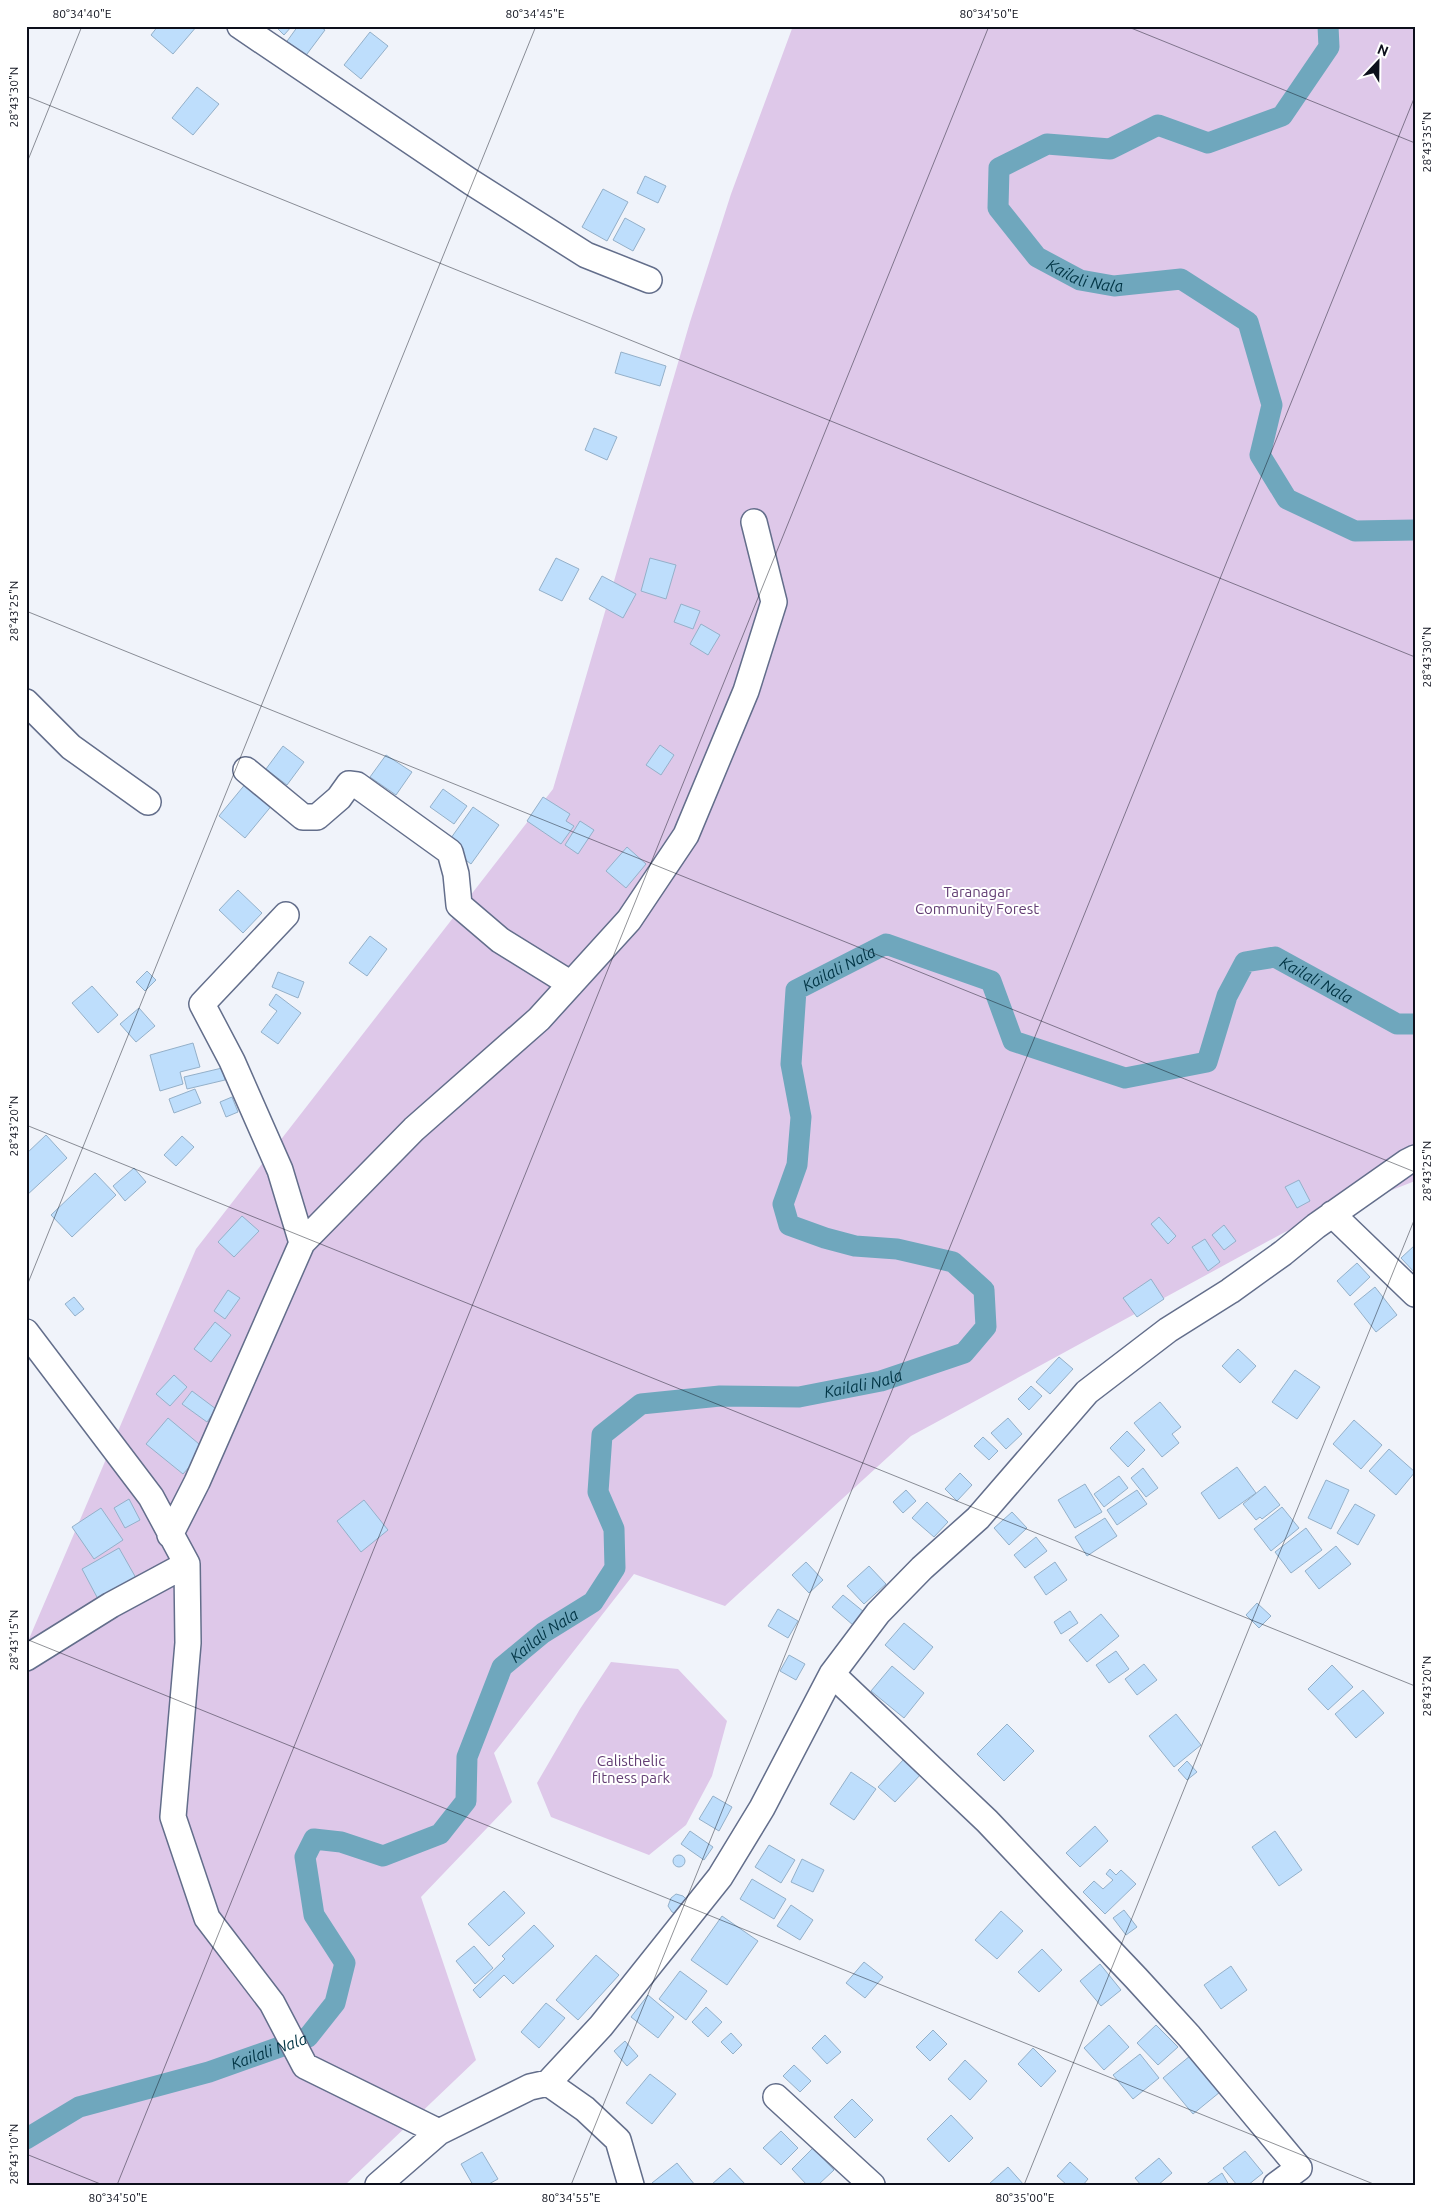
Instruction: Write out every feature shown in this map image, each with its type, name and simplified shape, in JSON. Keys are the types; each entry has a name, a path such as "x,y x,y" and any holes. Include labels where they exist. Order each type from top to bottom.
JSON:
{"street":[{"path":"240,26 471,182 586,255 649,280"},
{"path":"170,1535 197,1482 302,1243 414,1129 539,1019 629,920 686,835 746,691 774,602 754,522"},
{"path":"26,702 71,746 148,802"},
{"path":"246,770 303,817 317,817 339,798 349,784 357,785 450,852 456,874 459,905 500,940 571,984"},
{"path":"286,915 202,1004 232,1062 280,1170 302,1243"},
{"path":"378,2185 439,2132 530,2087 548,2082 607,2019 720,1877 762,1808 832,1674 878,1613 922,1568 978,1518 1087,1392 1168,1330 1230,1291 1332,1214 1415,1158"},
{"path":"1332,1214 1415,1294"},
{"path":"26,1332 151,1497 187,1564 188,1643 173,1817 207,1918 272,2003 305,2066 439,2132"},
{"path":"26,1658 111,1605 187,1564"},
{"path":"832,1674 987,1821 1189,2036 1299,2168 1276,2185"},
{"path":"548,2082 585,2109 618,2140 631,2185"},
{"path":"776,2097 872,2185"}],"green space":[{"name":"Taranagar Community Forest","path":"793,26 1415,26 1415,1181 1285,1232 911,1436 725,1606 634,1574 494,1753 512,1802 421,1897 476,2060 345,2185 26,2185 26,1646 196,1249 553,789 690,322 731,194"},
{"name":"Calisthelic fitness park","path":"611,1662 678,1669 727,1721 712,1776 686,1825 649,1855 551,1817 537,1783 580,1709"}],"building":[{"path":"158,26 197,26 173,54 151,35"},
{"path":"275,26 292,26 284,35"},
{"path":"298,26 319,26 325,30 304,58 285,44"},
{"path":"370,32 388,46 361,79 344,65"},
{"path":"197,87 219,104 193,135 172,118"},
{"path":"645,176 666,186 658,203 637,193"},
{"path":"603,189 628,202 607,241 582,227"},
{"path":"625,218 645,229 633,251 613,240"},
{"path":"621,352 666,366 660,386 615,373"},
{"path":"594,428 617,437 607,460 585,450"},
{"path":"556,558 579,569 562,601 539,590"},
{"path":"650,558 676,565 666,599 641,591"},
{"path":"602,576 636,594 623,618 589,599"},
{"path":"681,604 700,611 693,629 674,622"},
{"path":"701,624 720,635 708,655 690,644"},
{"path":"660,745 674,755 661,775 646,765"},
{"path":"283,746 304,762 287,785 266,769"},
{"path":"386,755 412,772 396,795 370,777"},
{"path":"247,782 273,804 245,838 219,816"},
{"path":"443,789 467,806 454,824 430,807"},
{"path":"543,797 570,814 566,821 574,826 561,844 527,821"},
{"path":"473,807 499,825 471,864 446,845"},
{"path":"580,821 594,830 578,854 565,845"},
{"path":"627,847 646,864 626,888 606,871"},
{"path":"238,890 262,913 243,933 219,910"},
{"path":"370,936 387,949 367,976 349,963"},
{"path":"147,971 156,980 145,991 136,982"},
{"path":"278,972 304,982 298,998 272,987"},
{"path":"92,986 118,1015 98,1033 72,1003"},
{"path":"276,994 301,1013 278,1044 261,1032 277,1011 269,1005"},
{"path":"139,1008 155,1026 136,1042 120,1024"},
{"path":"193,1043 200,1067 180,1072 183,1084 160,1091 150,1055"},
{"path":"222,1068 225,1080 187,1089 184,1077"},
{"path":"195,1089 201,1103 174,1113 169,1099"},
{"path":"232,1097 238,1112 226,1117 220,1102"},
{"path":"46,1135 67,1158 26,1196 26,1154"},
{"path":"182,1136 194,1147 176,1166 164,1155"},
{"path":"134,1168 146,1182 125,1201 113,1186"},
{"path":"95,1173 116,1195 72,1237 51,1215"},
{"path":"1299,1180 1310,1201 1297,1208 1285,1187"},
{"path":"242,1216 259,1231 234,1257 218,1242"},
{"path":"1159,1217 1176,1236 1168,1244 1151,1224"},
{"path":"1224,1225 1236,1241 1224,1250 1212,1235"},
{"path":"1205,1239 1220,1262 1208,1271 1192,1247"},
{"path":"1415,1245 1415,1273 1401,1258"},
{"path":"1357,1263 1370,1277 1350,1296 1337,1281"},
{"path":"1151,1279 1164,1299 1137,1317 1123,1298"},
{"path":"1375,1287 1397,1315 1376,1332 1354,1304"},
{"path":"228,1290 240,1298 225,1319 214,1311"},
{"path":"74,1297 84,1309 75,1316 65,1304"},
{"path":"215,1322 231,1335 211,1362 194,1349"},
{"path":"1238,1349 1256,1366 1240,1383 1222,1366"},
{"path":"1059,1357 1073,1369 1050,1394 1036,1382"},
{"path":"1295,1370 1320,1387 1297,1419 1272,1402"},
{"path":"174,1375 187,1387 170,1406 156,1394"},
{"path":"1031,1386 1042,1396 1029,1410 1018,1399"},
{"path":"192,1391 216,1409 207,1422 182,1404"},
{"path":"1160,1402 1181,1427 1172,1434 1179,1443 1162,1457 1134,1423"},
{"path":"168,1418 205,1449 183,1474 146,1444"},
{"path":"1008,1418 1022,1434 1006,1449 991,1433"},
{"path":"1354,1420 1382,1445 1361,1469 1333,1444"},
{"path":"1127,1431 1145,1450 1128,1467 1110,1448"},
{"path":"983,1437 998,1451 989,1460 974,1446"},
{"path":"1389,1449 1415,1472 1396,1495 1369,1471"},
{"path":"1237,1467 1256,1493 1219,1519 1201,1493"},
{"path":"1143,1468 1158,1488 1146,1497 1131,1478"},
{"path":"960,1473 972,1485 957,1501 945,1489"},
{"path":"1119,1476 1128,1488 1104,1507 1094,1494"},
{"path":"1326,1480 1349,1490 1331,1529 1308,1518"},
{"path":"1085,1484 1102,1512 1075,1528 1058,1500"},
{"path":"1265,1486 1280,1505 1262,1519 1260,1517 1256,1520 1243,1504"},
{"path":"906,1490 916,1501 903,1513 893,1502"},
{"path":"1137,1490 1147,1504 1117,1525 1107,1510"},
{"path":"129,1499 140,1520 125,1528 114,1508"},
{"path":"364,1500 388,1530 361,1552 337,1521"},
{"path":"927,1502 948,1522 934,1537 912,1518"},
{"path":"1355,1504 1375,1515 1358,1545 1337,1533"},
{"path":"1282,1507 1299,1528 1271,1551 1254,1529"},
{"path":"101,1508 123,1540 94,1559 72,1527"},
{"path":"1012,1512 1027,1528 1009,1545 994,1528"},
{"path":"1105,1518 1117,1536 1087,1556 1075,1537"},
{"path":"1306,1528 1322,1550 1291,1573 1275,1552"},
{"path":"1036,1537 1047,1551 1025,1568 1014,1555"},
{"path":"1336,1546 1351,1564 1319,1589 1305,1571"},
{"path":"119,1548 136,1578 98,1599 82,1569"},
{"path":"806,1562 823,1580 809,1593 792,1575"},
{"path":"1055,1562 1067,1580 1046,1595 1034,1577"},
{"path":"869,1566 886,1584 864,1604 847,1586"},
{"path":"843,1595 864,1612 853,1625 832,1607"},
{"path":"1257,1603 1271,1616 1259,1628 1246,1615"},
{"path":"778,1609 798,1621 788,1638 768,1626"},
{"path":"1070,1611 1078,1623 1061,1634 1054,1622"},
{"path":"1101,1614 1119,1636 1087,1662 1069,1640"},
{"path":"904,1623 933,1647 914,1670 885,1645"},
{"path":"1116,1651 1129,1669 1109,1683 1096,1665"},
{"path":"789,1655 805,1664 796,1680 780,1671"},
{"path":"1144,1664 1157,1680 1137,1695 1125,1679"},
{"path":"1332,1665 1353,1687 1328,1710 1308,1689"},
{"path":"892,1666 924,1693 904,1718 871,1691"},
{"path":"1363,1690 1384,1713 1356,1738 1335,1714"},
{"path":"1176,1714 1201,1745 1174,1767 1149,1736"},
{"path":"1007,1724 1034,1751 1004,1781 977,1754"},
{"path":"904,1759 921,1774 895,1802 878,1787"},
{"path":"1187,1761 1197,1772 1187,1780 1178,1770"},
{"path":"851,1772 876,1789 854,1820 830,1804"},
{"path":"713,1796 732,1807 719,1831 699,1819"},
{"path":"1095,1826 1108,1841 1080,1867 1066,1853"},
{"path":"690,1831 713,1847 704,1860 681,1844"},
{"path":"1275,1831 1302,1870 1279,1886 1252,1847"},
{"path":"769,1845 795,1860 781,1883 755,1867"},
{"path":"677,1855 681,1855 685,1861 681,1867 677,1867 673,1863 673,1859"},
{"path":"802,1859 824,1870 813,1892 791,1882"},
{"path":"1110,1869 1116,1875 1121,1870 1136,1884 1105,1914 1083,1892 1094,1881 1103,1889 1113,1880 1106,1874"},
{"path":"752,1879 786,1899 774,1919 740,1899"},
{"path":"504,1891 525,1913 489,1946 468,1924"},
{"path":"676,1894 683,1896 688,1901 677,1914 672,1912 668,1906 671,1898"},
{"path":"791,1905 813,1920 800,1940 777,1926"},
{"path":"1124,1910 1137,1927 1126,1935 1113,1918"},
{"path":"1001,1911 1023,1931 997,1959 975,1940"},
{"path":"722,1916 758,1941 727,1985 691,1960"},
{"path":"534,1925 554,1946 513,1984 504,1975 480,1998 473,1990 505,1959 502,1956"},
{"path":"474,1946 493,1968 475,1984 456,1961"},
{"path":"1042,1949 1062,1970 1039,1992 1018,1972"},
{"path":"596,1955 619,1975 578,2020 556,2000"},
{"path":"864,1962 883,1977 865,1998 846,1983"},
{"path":"1100,1964 1121,1990 1101,2006 1080,1981"},
{"path":"1231,1966 1247,1990 1221,2009 1204,1985"},
{"path":"680,1971 707,1991 686,2020 659,1999"},
{"path":"648,1995 674,2017 658,2038 631,2017"},
{"path":"546,2003 565,2018 539,2048 521,2032"},
{"path":"706,2007 722,2022 708,2037 692,2022"},
{"path":"1109,2025 1129,2047 1104,2070 1084,2048"},
{"path":"1156,2025 1178,2047 1158,2065 1137,2043"},
{"path":"933,2030 947,2044 930,2061 916,2047"},
{"path":"731,2033 742,2045 733,2054 721,2042"},
{"path":"825,2035 841,2052 827,2064 812,2048"},
{"path":"625,2041 638,2056 627,2066 614,2051"},
{"path":"1033,2048 1056,2071 1041,2087 1018,2064"},
{"path":"1140,2054 1159,2078 1133,2099 1113,2075"},
{"path":"1190,2056 1220,2092 1193,2114 1163,2078"},
{"path":"965,2060 987,2081 970,2100 948,2079"},
{"path":"794,2065 811,2081 800,2092 783,2076"},
{"path":"650,2074 676,2094 652,2124 626,2103"},
{"path":"852,2099 873,2120 855,2138 834,2117"},
{"path":"951,2115 973,2138 949,2162 927,2139"},
{"path":"781,2131 798,2148 781,2165 763,2148"},
{"path":"813,2148 834,2170 818,2185 807,2185 792,2169"},
{"path":"1245,2151 1263,2173 1248,2185 1237,2185 1223,2168"},
{"path":"482,2152 498,2179 487,2185 473,2185 461,2164"},
{"path":"1159,2158 1172,2173 1158,2185 1141,2185 1135,2178"},
{"path":"1070,2162 1088,2179 1083,2185 1067,2185 1057,2176"},
{"path":"677,2163 695,2185 653,2185 652,2183"},
{"path":"1008,2167 1024,2185 989,2185 989,2184"},
{"path":"730,2168 746,2185 711,2185"},
{"path":"1222,2173 1229,2185 1205,2185"}],"waterway":[{"name":"Kailali Nala","path":"1328,26 1329,47 1282,116 1208,143 1158,125 1110,149 1047,144 999,168 998,208 1037,257 1080,280 1114,286 1181,279 1248,322 1272,405 1260,455 1287,499 1355,531 1415,530"},
{"name":"Kailali Nala","path":"26,2139 79,2107 209,2072 308,2037 335,2003 345,1963 314,1915 305,1857 314,1839 341,1842 383,1856 440,1834 466,1801 467,1757 502,1667 543,1633 593,1602 615,1568 614,1529 598,1492 602,1435 641,1404 720,1396 799,1397 881,1381 964,1353 986,1327 984,1290 953,1262 897,1249 855,1246 789,1225 783,1204 797,1165 801,1117 791,1064 796,990 886,944 991,981 1013,1041 1125,1078 1207,1062 1227,996 1245,962 1275,957 1397,1024 1415,1024"}]}
